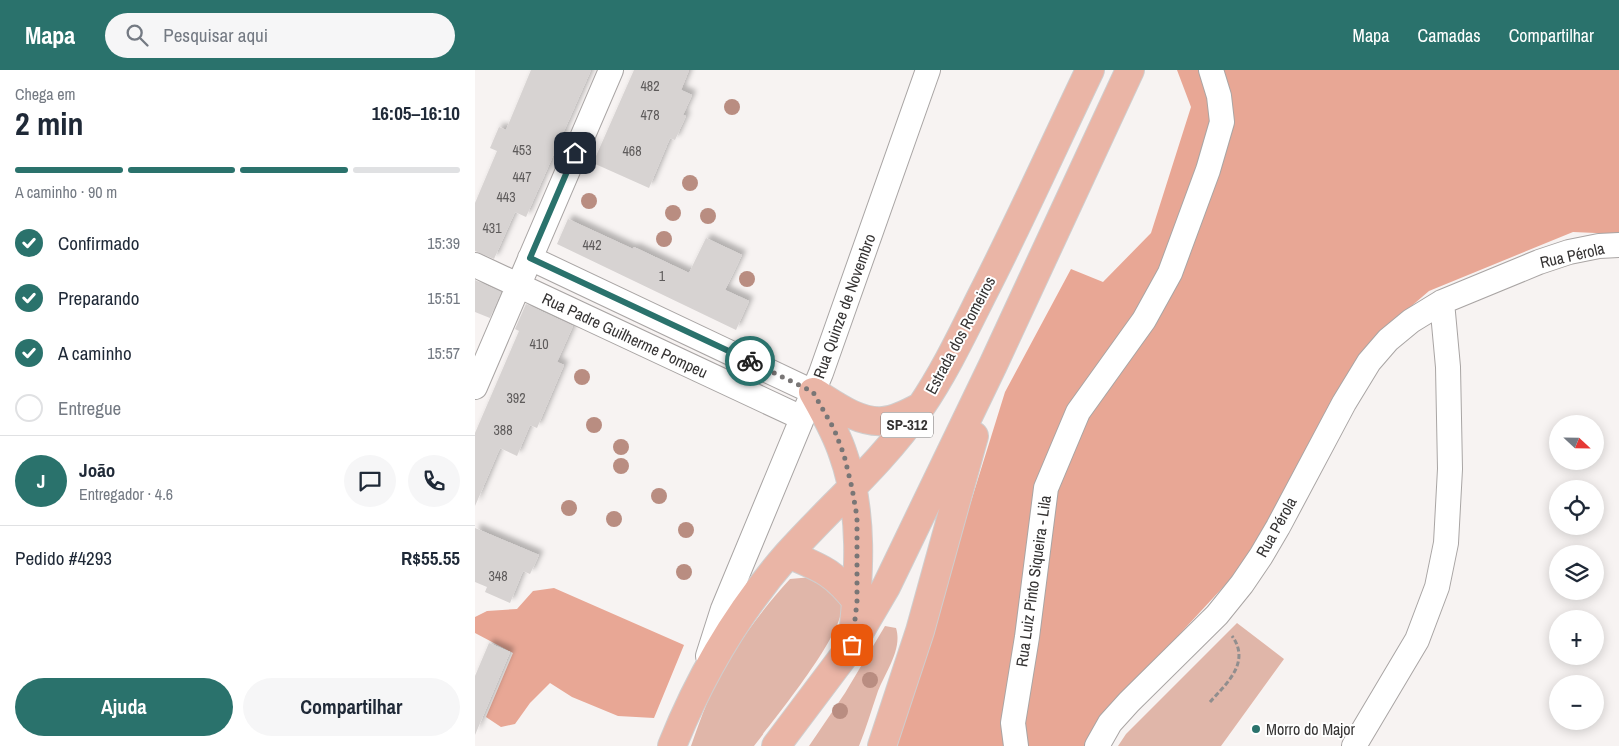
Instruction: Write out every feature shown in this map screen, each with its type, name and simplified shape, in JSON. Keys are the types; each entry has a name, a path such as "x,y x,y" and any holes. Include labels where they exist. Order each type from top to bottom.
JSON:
{"main road":[{"name":"Estrada dos Romeiros","path":"672,746 701,679 726,637 756,594 788,554 894,442 920,407 952,352 993,273 1090,70"},
{"name":"SP-312","path":"775,746 852,645 886,587 993,366 1129,70"},
{"path":"882,746 920,631 993,366"},
{"path":"813,392 851,414 868,420 884,421 902,416 920,407"},
{"path":"813,392 834,429 844,455 857,517 857,602 852,645"},
{"path":"788,554 834,576 857,602"}],"street":[{"path":"475,386 611,70"},
{"name":"Rua Quinze de Novembro","path":"701,679 723,609 821,373 929,70"},
{"name":"Rua Luiz Pinto Siqueira - Lila","path":"1016,746 1013,723 1027,637 1046,488 1078,412 1144,320 1170,273 1208,170 1222,122 1219,96 1211,70"},
{"name":"Rua Pérola","path":"1097,746 1110,722 1217,615 1242,584 1261,556 1343,403 1369,362 1388,340 1411,321 1442,302 1539,262 1599,246 1619,245"},
{"name":"Rua Padre Guilherme Pompeu","path":"530,258 813,392"},
{"name":"Rua Padre Guilherme Pompeu","path":"475,265 802,418"},
{"path":"1354,746 1417,640 1437,587 1446,543 1450,469 1449,395 1442,302"}],"path":[{"path":"1210,702 1231,678 1239,657 1236,641 1217,615"}],"shaded area":[{"path":"1177,70 1619,70 1619,234 1573,232 1429,291 1373,339 1263,544 1102,718 1087,746 895,746 1005,392 1071,269 1103,282 1151,233 1191,107"},
{"path":"812,577 833,591 841,605 840,617 833,634 807,676 754,746 691,746 715,686 733,653 754,622 790,579"},
{"path":"554,588 684,645 654,718 618,716 572,697 550,683 530,703 515,724 501,727 486,717 513,653 475,633 475,617 487,611 517,609 533,591"},
{"path":"1237,623 1284,659 1221,746 1118,746 1126,734"},
{"path":"885,626 896,628 897,645 859,746 809,746 845,693"}],"building":[{"path":"531,70 591,70 526,217 515,212 494,259 475,251 475,203 497,151 490,148 499,127 506,130"},
{"path":"634,70 689,70 681,90 692,95 683,115 686,116 675,140 670,138 649,188 593,163"},
{"path":"568,219 689,273 706,238 742,255 725,290 749,301 736,330 557,244"},
{"path":"475,280 501,292 490,318 475,312"},
{"path":"526,304 573,326 557,362 564,365 537,428 530,425 517,456 500,448 475,506 475,433 519,331 515,329"},
{"path":"475,528 539,555 530,574 523,571 510,603 485,592 487,587 475,582"},
{"path":"489,643 510,652 475,735 475,676"}],"way so far":[{"path":"750,361 813,392 834,429 844,455 857,517 857,602 852,645"}],"place":[{"name":"Morro do Major","path":"1256,729"}],"route":[{"path":"575,153 530,258 750,361"}]}
